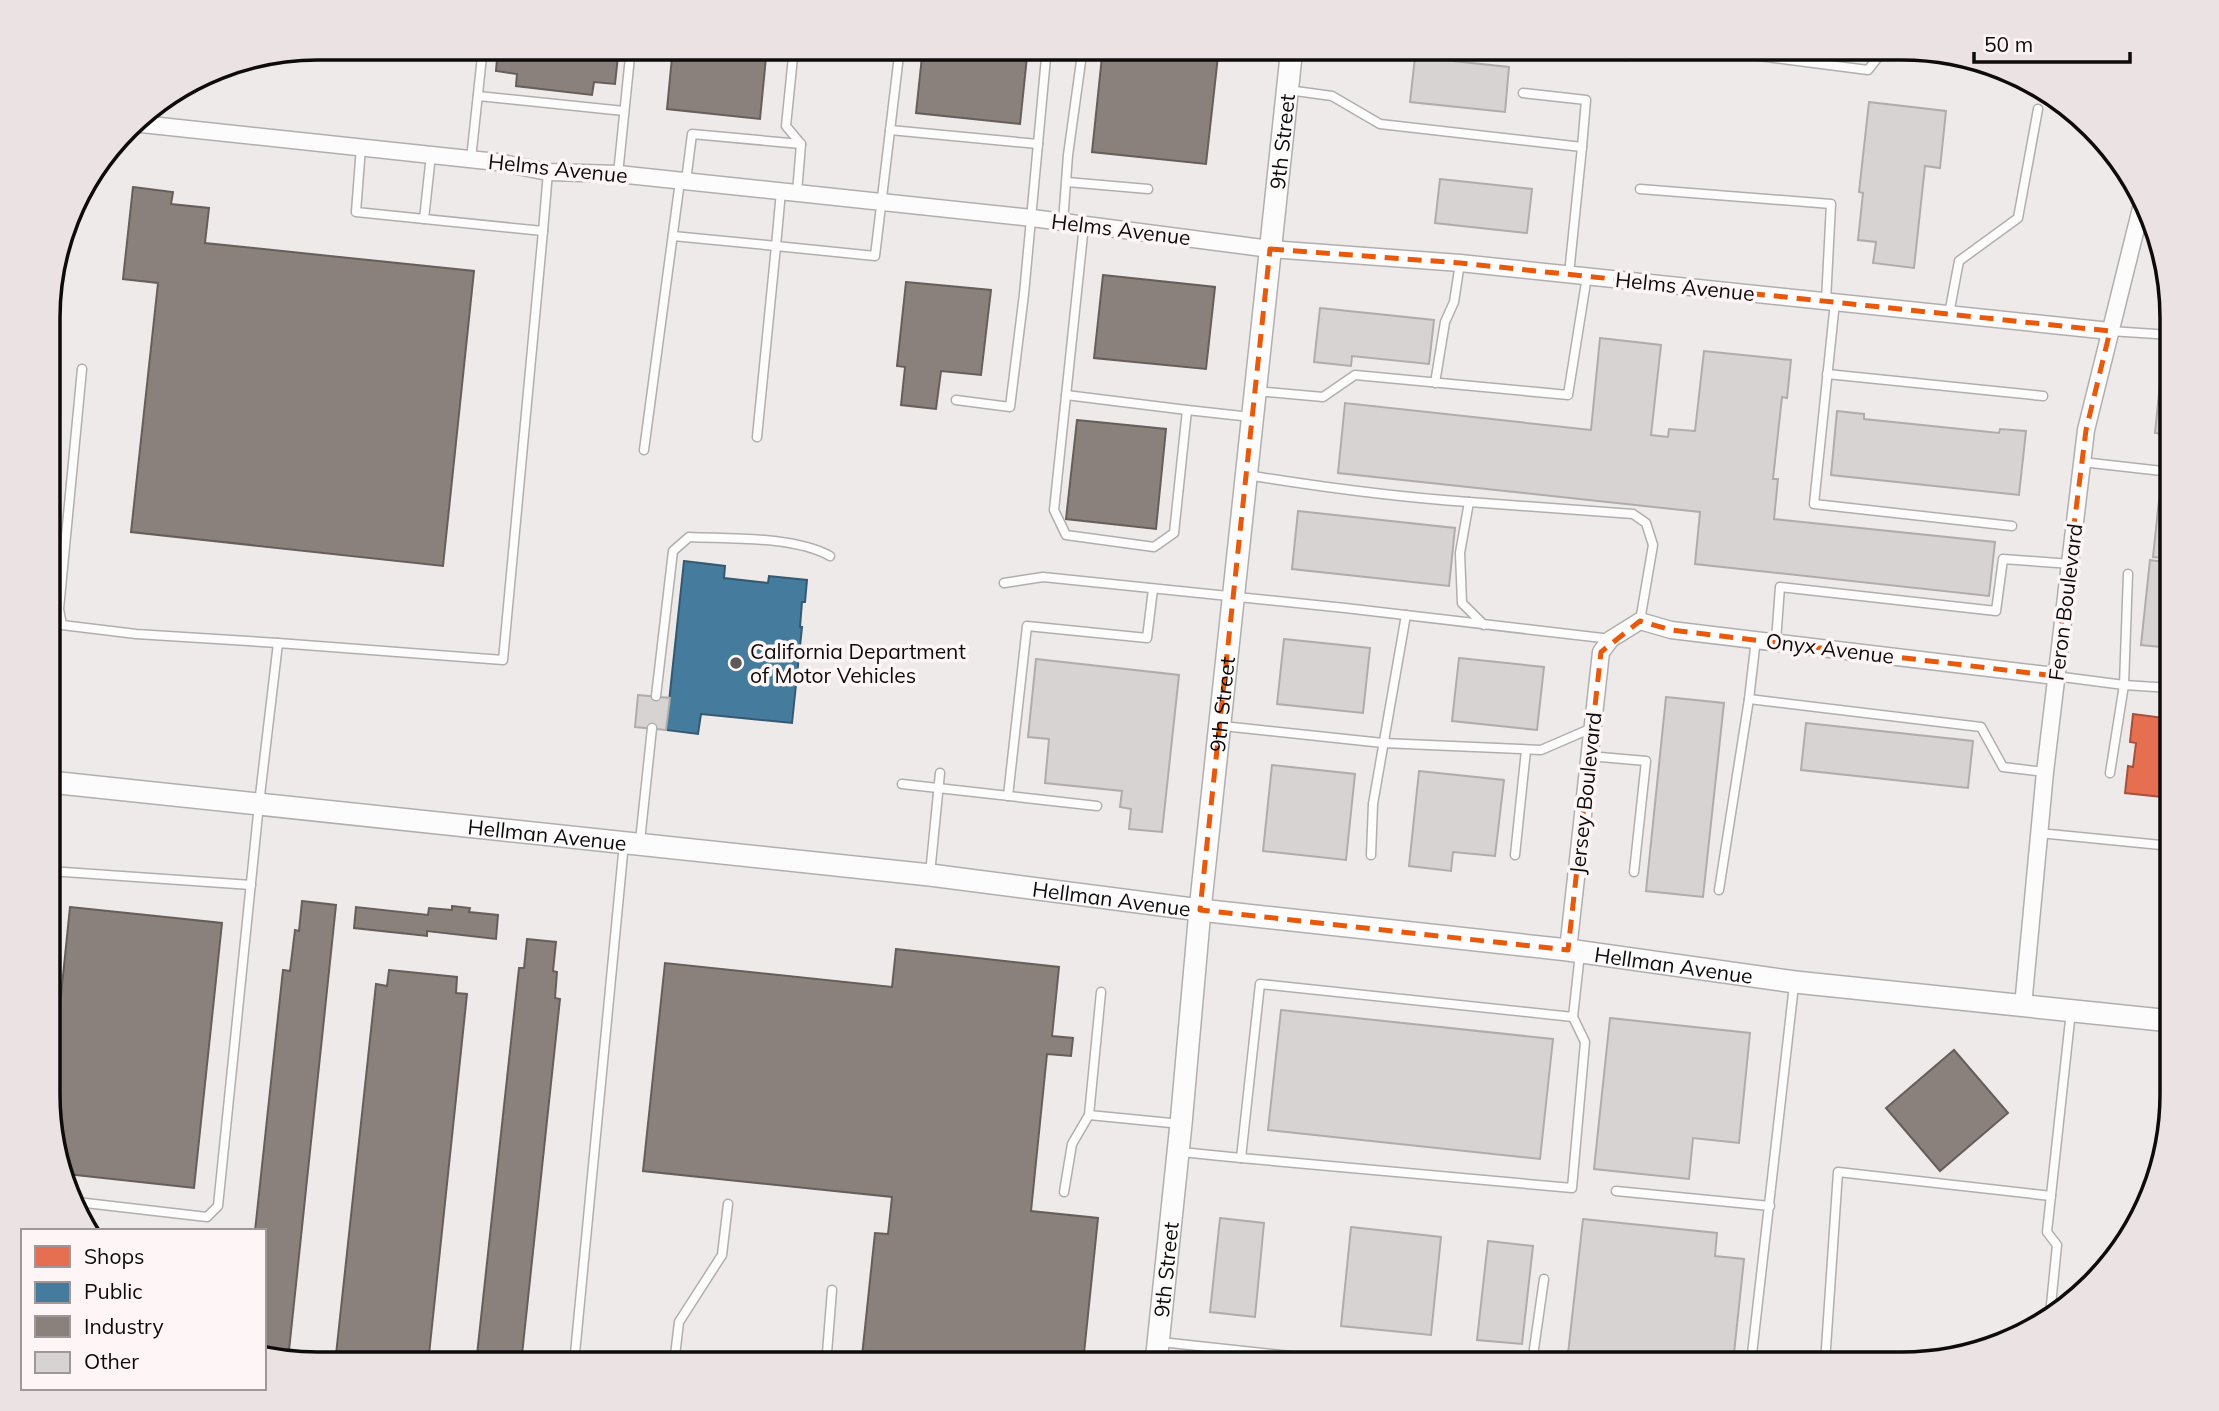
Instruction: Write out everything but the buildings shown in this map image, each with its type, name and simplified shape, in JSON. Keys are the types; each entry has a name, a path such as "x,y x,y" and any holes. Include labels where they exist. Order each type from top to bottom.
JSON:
{"street":[{"name":"9th Street","path":"1157,1352 1200,910 1291,60"},
{"name":"Helms Avenue","path":"147,125 471,159 548,172 618,174 1032,218 1270,249 1460,262 2110,331"},
{"name":"Feron Boulevard","path":"2024,1006 2055,676 2086,430 2110,331 2142,225"},
{"path":"1611,639 1640,621"},
{"name":"Onyx Avenue","path":"1640,621 1671,631 2055,676"},
{"name":"Jersey Boulevard","path":"1574,951 1589,756 1601,652 1611,639"},
{"name":"Hellman Avenue","path":"60,783 930,876 1200,910 1574,951 1795,982 2160,1020"}],"lane":[{"path":"471,159 482,60"},
{"path":"618,174 630,60"},
{"path":"793,60 786,126 801,144"},
{"path":"673,236 875,256 898,60"},
{"path":"956,400 1010,407 1032,218 1046,60"},
{"path":"1063,222 1068,155 1081,60"},
{"path":"1793,60 1868,70 1876,60"},
{"path":"1287,90 1332,96 1380,124 1582,147"},
{"path":"1523,93 1586,100 1569,274"},
{"path":"478,96 624,111"},
{"path":"1950,314 1958,261 2018,218 2038,109"},
{"path":"890,130 1038,144"},
{"path":"644,450 673,236 692,134 801,144"},
{"path":"757,437 776,246 801,144"},
{"path":"361,147 356,212 543,231"},
{"path":"424,219 432,155"},
{"path":"60,615 62,625 136,634 503,660 548,172"},
{"path":"1067,182 1148,189"},
{"path":"1640,189 1831,204 1827,374 1814,504 2012,526"},
{"path":"1084,225 1054,510 1066,535 1154,548 1174,533 1187,410"},
{"path":"1435,383 1445,322 1454,302 1460,262"},
{"path":"1256,391 1323,397 1355,375 1569,395 1587,276"},
{"path":"2110,331 2160,334"},
{"path":"60,600 82,369"},
{"path":"1827,374 2043,396"},
{"path":"1066,395 1253,417"},
{"path":"2082,462 2160,471"},
{"path":"1247,474 1325,488 1392,496 1633,514 1646,523 1653,545 1640,621"},
{"path":"1469,502 1460,553 1462,603 1485,625"},
{"path":"656,696 673,551 689,537 814,547 830,556"},
{"path":"1776,642 1780,587 1996,611 2003,559 2071,564"},
{"path":"2110,773 2124,685 2128,574"},
{"path":"1004,583 1043,577 1611,639"},
{"path":"1009,796 1027,626 1147,638 1153,589"},
{"path":"1371,855 1373,804 1406,615"},
{"path":"1719,890 1756,639"},
{"path":"84,1203 207,1217 218,1206 278,643"},
{"path":"2055,676 2160,687"},
{"path":"1749,699 1981,727 2003,767 2045,772"},
{"path":"1220,726 1383,743 1526,750 1541,750 1592,728"},
{"path":"575,1352 632,844 652,729"},
{"path":"1515,855 1526,750"},
{"path":"1589,756 1646,761 1634,872"},
{"path":"930,876 940,773"},
{"path":"902,784 1097,806"},
{"path":"2039,833 2160,845"},
{"path":"60,872 251,885"},
{"path":"1178,1151 1572,1188 1585,1042 1573,1017 1574,951"},
{"path":"1752,1352 1795,982"},
{"path":"1241,1158 1260,984 1573,1017"},
{"path":"1064,1192 1072,1144 1089,1115 1101,992"},
{"path":"2051,1303 2057,1245 2047,1232 2071,1011"},
{"path":"1089,1115 1181,1124"},
{"path":"1826,1352 1838,1172 2051,1196"},
{"path":"1616,1191 1770,1206"},
{"path":"675,1352 678,1322 722,1255 728,1204"},
{"path":"1534,1352 1544,1279"},
{"path":"827,1352 832,1290"}],"highlighted area":[{"path":"1270,249 1460,263 2110,331 2086,430 2055,676 1671,630 1640,621 1601,652 1568,950 1200,910"}],"place":[{"name":"California Department of Motor Vehicles","path":"736,663"}]}
